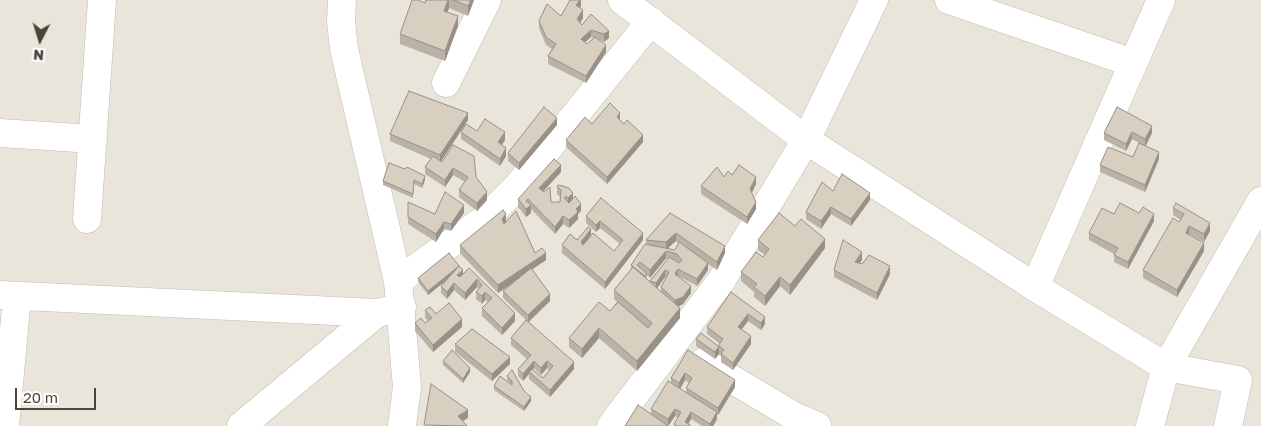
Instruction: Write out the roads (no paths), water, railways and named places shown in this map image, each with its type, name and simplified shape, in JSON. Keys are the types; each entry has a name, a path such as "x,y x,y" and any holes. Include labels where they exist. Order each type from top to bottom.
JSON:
{"street":[{"path":"87,219 102,0"},
{"path":"342,0 341,20 344,49 407,387 402,426"},
{"path":"446,83 487,0"},
{"path":"622,0 806,140 1035,287 1166,367 1238,380 1228,426"},
{"path":"610,426 721,281 806,140 874,0"},
{"path":"949,0 1133,63"},
{"path":"1035,287 1160,0"},
{"path":"241,426 485,220 517,187 651,21"},
{"path":"0,133 93,139"},
{"path":"1150,426 1166,367 1261,201"},
{"path":"5,426 9,296 392,300"},
{"path":"673,344 801,423"}]}
